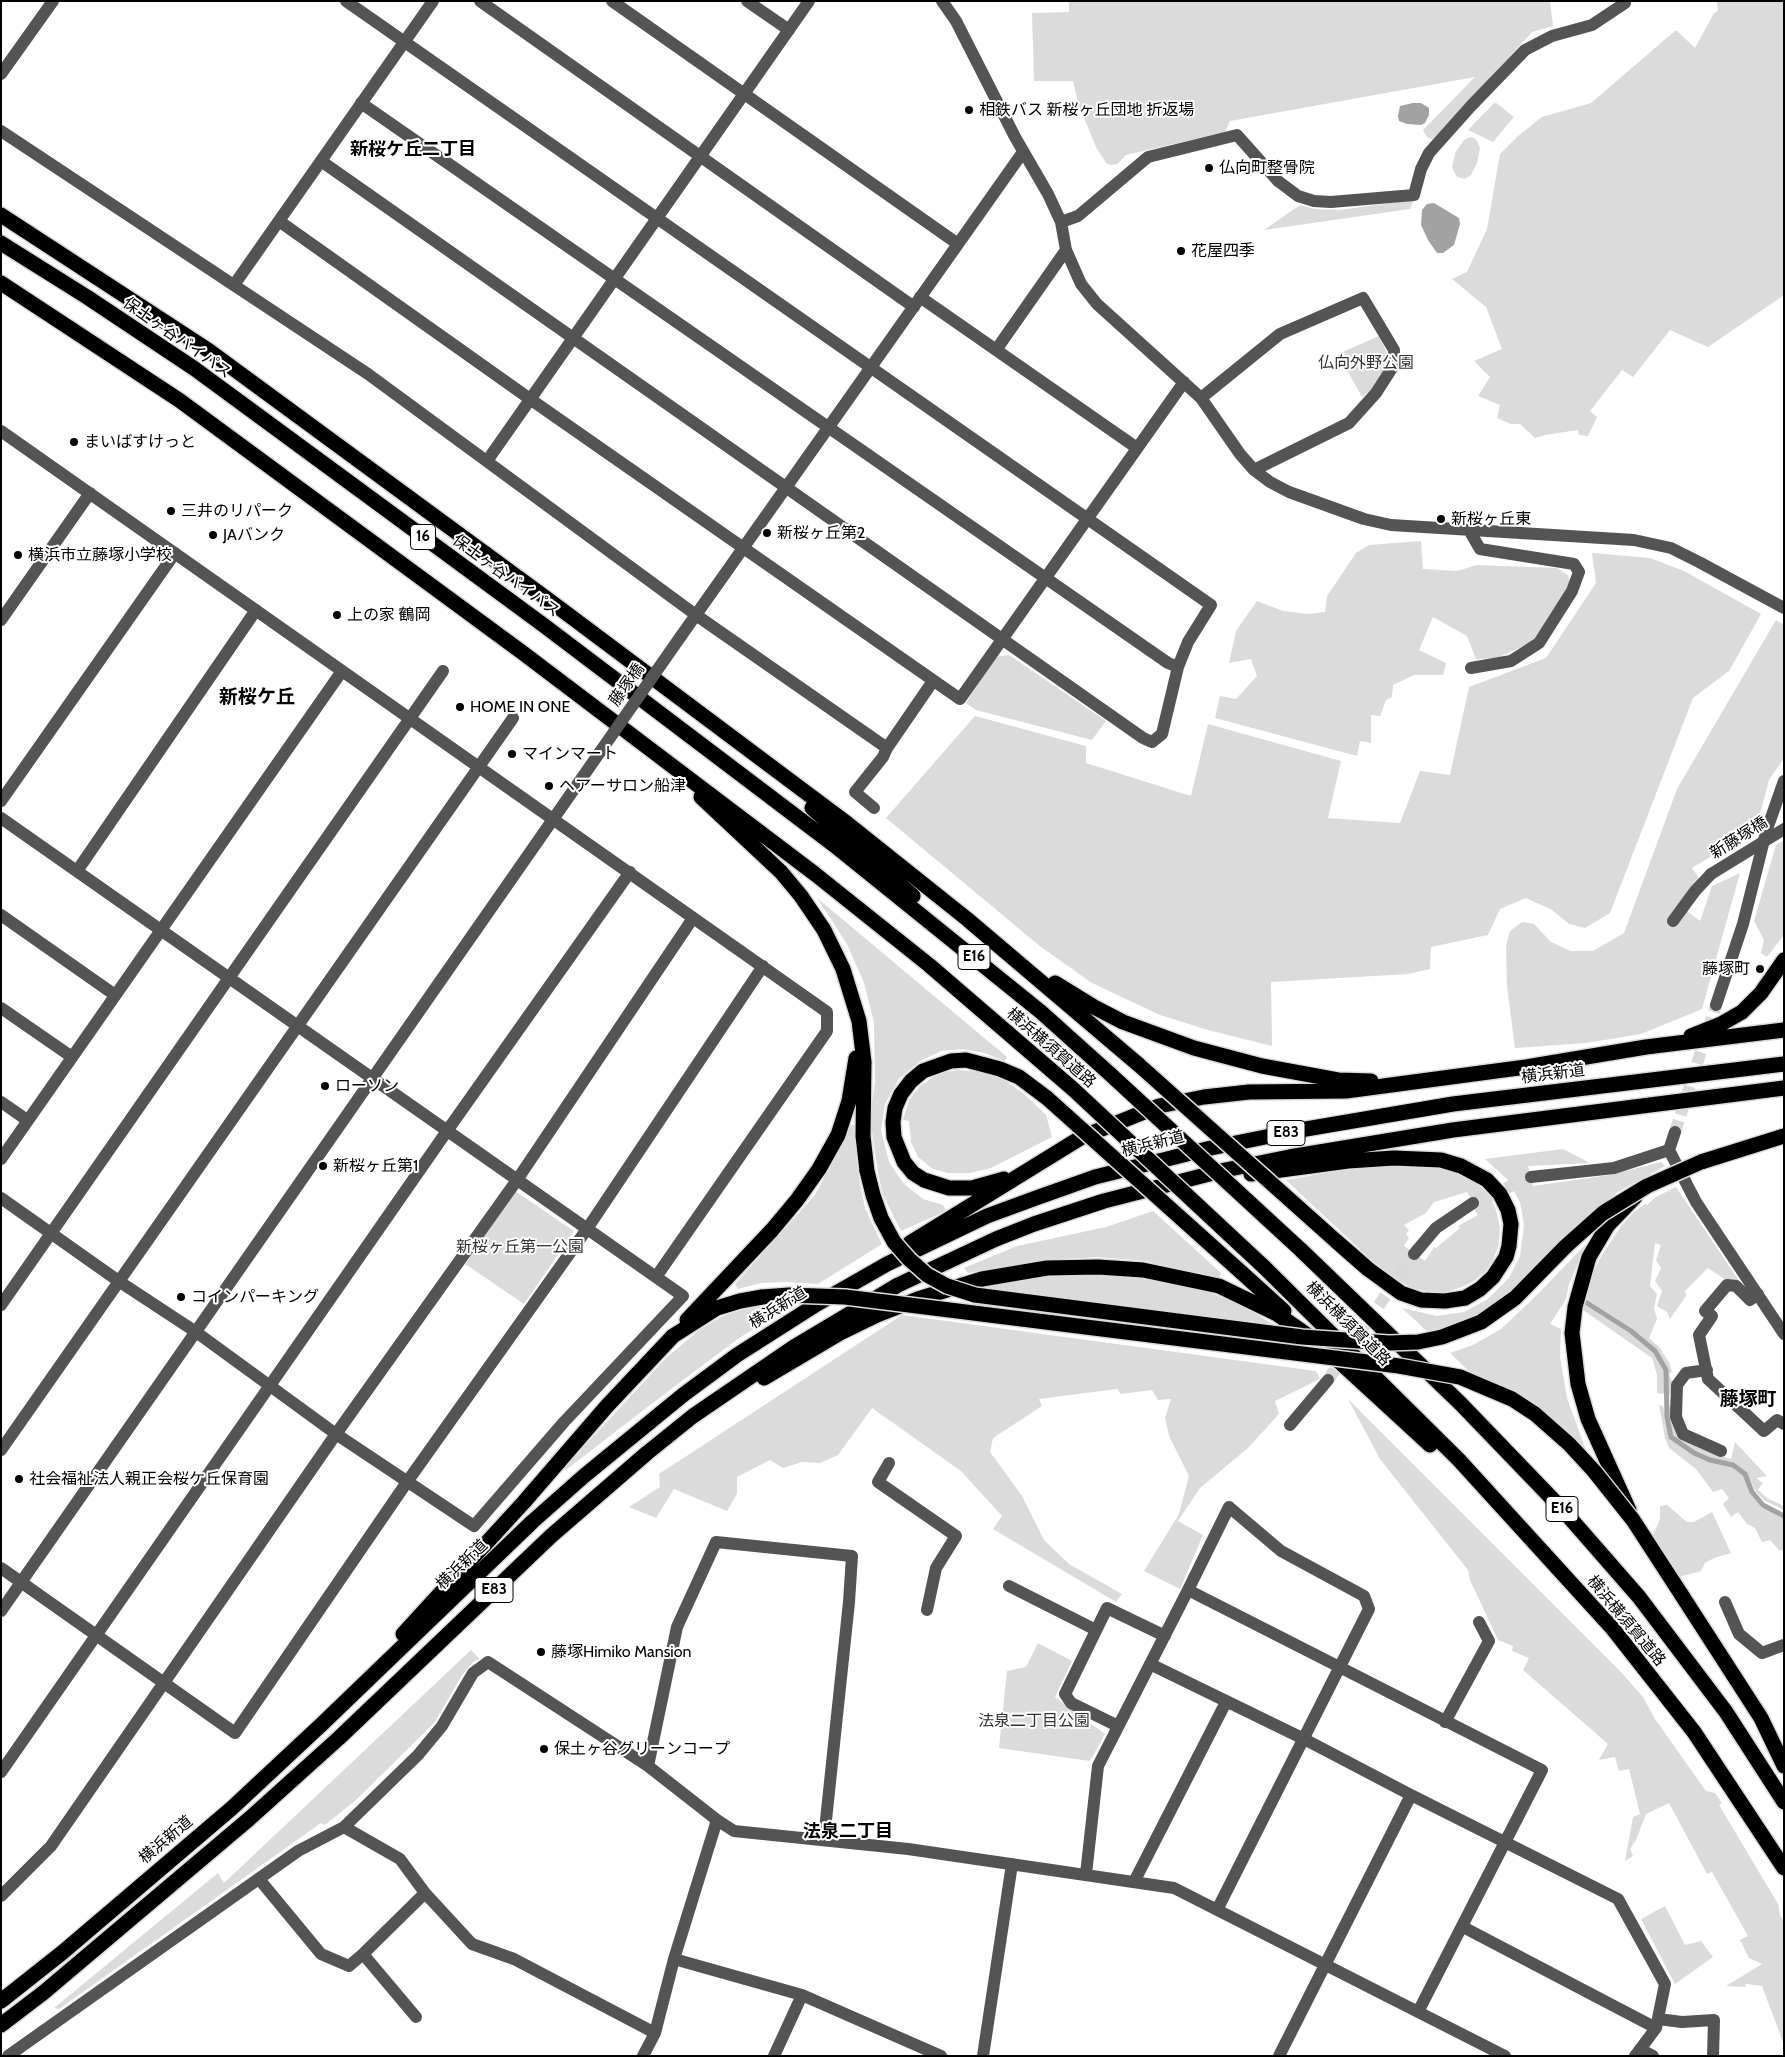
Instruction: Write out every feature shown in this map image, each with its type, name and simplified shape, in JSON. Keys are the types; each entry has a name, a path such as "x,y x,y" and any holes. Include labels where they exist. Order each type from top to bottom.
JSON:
{"highway":[{"path":"1,215 208,350 848,824 967,919 1138,1065 1336,1241 1368,1269 1401,1293 1421,1300 1446,1301 1465,1298 1480,1289 1493,1277 1506,1257 1509,1246 1510,1224 1508,1210 1500,1194 1487,1180 1475,1172 1441,1160 1394,1158 1340,1162 1238,1176 1106,1209 1034,1224"},
{"name":"保土ヶ谷バイパス","path":"1,243 195,370 542,624 834,845"},
{"name":"16","path":"1,283 179,400 815,874"},
{"path":"740,743 840,834 949,927 1041,1012"},
{"path":"671,765 711,808 781,872 801,896 824,930 843,969 860,1021 864,1062 863,1136 873,1195 881,1218 894,1242 909,1259 947,1286 975,1295 1302,1338 1389,1343 1418,1342 1442,1337 1481,1322 1515,1298 1566,1246 1603,1213 1647,1186 1701,1162 1784,1136"},
{"name":"横浜横須賀道路","path":"834,845 1041,1012 1301,1250 1461,1404 1563,1510 1650,1612 1726,1712 1784,1802"},
{"name":"横浜横須賀道路","path":"815,874 929,965 1072,1089 1264,1267 1458,1460 1613,1629 1694,1732 1784,1868"},
{"path":"967,919 1065,990 1094,1007 1123,1022 1194,1048 1262,1066 1338,1080 1421,1082"},
{"path":"1646,1047 1701,1033 1742,1012 1761,993 1784,960"},
{"path":"322,1724 524,1502 607,1406 772,1230 797,1200 831,1150 849,1101 860,1021"},
{"path":"816,1304 885,1258 1082,1137 1159,1106 1204,1097 1249,1092 1346,1091 1421,1082 1646,1047 1784,1030"},
{"path":"1044,1159 1010,1176 984,1185 960,1188 936,1185 913,1173 904,1162 894,1137 893,1122 895,1108 901,1094 911,1081 923,1071 950,1061 966,1060 1000,1069 1019,1077 1047,1098 1241,1272 1533,1540"},
{"name":"横浜新道","path":"1,2001 63,1952 232,1808 532,1522 584,1476 683,1395 744,1350 816,1304 894,1260 987,1216 1096,1177 1300,1130 1426,1109 1582,1087 1784,1064"},
{"name":"E83","path":"1,2025 44,1993 249,1819 339,1738 551,1536 693,1416 830,1324 898,1285 996,1239 1034,1224 1160,1185 1289,1157 1453,1130 1784,1088"},
{"path":"1633,1520 1588,1418 1578,1384 1572,1333 1580,1284 1589,1257 1597,1241 1608,1225 1647,1186"},
{"path":"600,1493 761,1380 840,1333 918,1299 982,1279 1047,1268 1098,1267 1144,1270 1183,1277 1219,1286 1245,1296 1277,1314 1323,1346"},
{"path":"673,1336 717,1308 762,1297 789,1295 863,1299 1399,1366 1460,1377 1512,1400 1535,1414 1569,1444 1588,1464 1633,1520 1761,1718 1784,1766"}],"street":[{"path":"1,74 53,1"},
{"path":"321,161 1143,738 1152,742 1162,734 1178,667 1188,642 1211,605 346,1"},
{"path":"234,285 433,1"},
{"path":"480,1 700,156 917,302 996,350 1137,448"},
{"path":"612,1 958,244"},
{"path":"747,1 789,30"},
{"path":"487,461 809,1"},
{"path":"942,1 956,21 1023,152 1048,194 1061,222 1066,250 1081,284 1097,304 1201,398 1240,454 1254,470 1270,482 1289,492 1364,519 1391,525 1634,540 1671,548 1784,608"},
{"path":"1061,222 1078,216 1148,157 1237,135 1278,182 1298,196 1314,201 1331,202 1414,195 1421,169 1428,153 1525,50 1552,36 1592,25 1625,4 1624,1"},
{"path":"361,103 1168,663 1178,667"},
{"path":"1,131 368,374 696,615 887,748"},
{"name":"藤塚橋","path":"1,1611 681,636 1023,152"},
{"path":"279,221 960,699 1184,382"},
{"path":"996,350 1066,250"},
{"path":"1201,398 1280,334 1364,298 1394,350 1394,365 1376,393 1349,423 1254,470"},
{"path":"1,432 554,818 827,1012 828,1031 656,1277"},
{"path":"1,620 90,494"},
{"path":"1469,530 1480,549 1574,564 1579,572 1572,591 1539,643 1511,661 1471,668"},
{"path":"1,801 175,553"},
{"path":"77,872 256,610"},
{"path":"1,1159 342,670"},
{"path":"1,1305 443,671"},
{"path":"874,808 855,792 883,757 887,748 933,681"},
{"path":"1,1450 513,718"},
{"path":"1716,1006 1743,924 1766,832 1784,781"},
{"path":"1,818 683,1296 564,1422 474,1526 336,1434 196,1332 120,1282 1,1198"},
{"name":"新藤塚橋","path":"1673,921 1695,891 1711,874 1784,829"},
{"path":"1,1772 447,1131 630,872"},
{"path":"1,915 115,995"},
{"path":"1,1896 51,1846 336,1434 517,1180 693,918"},
{"path":"1,1568 234,1733 587,1229 762,966"},
{"path":"1,1008 72,1057"},
{"path":"1,1102 27,1120"},
{"path":"1675,1132 1669,1150 1696,1202 1784,1334"},
{"path":"1531,1177 1614,1168 1669,1150"},
{"path":"1414,1254 1436,1228 1472,1203"},
{"path":"1758,1294 1750,1300 1736,1286 1727,1285 1704,1311 1712,1316 1699,1335 1708,1379 1764,1431 1778,1420 1784,1424"},
{"path":"1706,1370 1686,1373 1677,1385 1676,1417 1683,1434 1721,1451"},
{"path":"1290,1425 1328,1380"},
{"path":"1302,1410 1317,1410"},
{"path":"888,1463 878,1482 956,1536 936,1568 927,1610"},
{"path":"1086,1874 1098,1766 1229,1507 1281,1551 1364,1596 1369,1609 1341,1668 1217,1910"},
{"path":"648,1766 678,1627 716,1542 852,1556 849,1602 824,1839"},
{"path":"1009,1586 1096,1630"},
{"path":"1188,1590 1542,1770 1418,2012"},
{"path":"1725,1602 1739,1634 1762,1653 1784,1645"},
{"path":"1118,1726 1071,1703 1065,1694 1107,1608 1165,1636"},
{"path":"1445,1722 1489,1641 1479,1622"},
{"path":"8,2056 298,1851 344,1827 418,1755 442,1726 473,1673 488,1662 648,1766 716,1820 734,1831 908,1849 1174,1888 1506,2056"},
{"path":"1150,1664 1304,1739 1618,1899 1665,1984 1657,2023 1638,2052 1653,2056"},
{"path":"1134,1882 1226,1702"},
{"path":"1279,2056 1411,1795"},
{"path":"643,2056 656,2033 674,1959 716,1820"},
{"path":"344,1827 400,1859 425,1894 472,1944 514,1959 656,2033"},
{"path":"983,2056 1012,1864"},
{"path":"259,1879 322,1954 349,1966 425,1894"},
{"path":"1463,1927 1657,2023 1714,2020 1713,2056"},
{"path":"363,1954 416,2017"},
{"path":"674,1959 802,1995 941,2056"},
{"path":"774,2056 802,1995"}],"green space":[{"path":"1069,1 1550,1 1553,26 1532,32 1434,140 1427,137 1423,130 1475,77 1230,121 1225,132 1126,155 1117,164 1111,165 1106,163 1096,147 1079,106 1073,81 1034,81 1032,13 1069,12"},
{"path":"1717,1 1784,1 1784,295 1708,347 1670,330 1633,377 1622,370 1590,411 1597,417 1588,436 1579,435 1578,430 1535,438 1520,424 1511,424 1497,418 1500,405 1478,396 1490,377 1474,361 1502,349 1486,307 1452,279 1467,272 1487,229 1500,154 1517,137 1542,117 1591,103 1676,30 1695,48 1714,13 1718,11"},
{"path":"1495,102 1514,117 1493,142 1468,130"},
{"path":"1470,137 1476,139 1480,148 1477,163 1471,175 1465,179 1457,177 1452,168 1455,153 1464,140"},
{"path":"1414,200 1410,209 1264,230 1300,205 1315,209 1339,210"},
{"name":"仏向外野公園","path":"1379,336 1388,355 1388,366 1371,390 1362,397 1338,354"},
{"path":"1421,541 1423,569 1457,571 1477,565 1557,568 1568,575 1570,581 1567,591 1534,641 1497,658 1476,659 1467,636 1433,617 1419,650 1446,663 1443,675 1414,675 1393,685 1392,697 1386,700 1380,716 1371,715 1371,743 1360,741 1357,756 1215,718 1220,696 1236,699 1257,676 1251,659 1229,663 1236,631 1257,601 1283,611 1309,614 1325,612 1327,596 1356,553 1369,545"},
{"path":"1592,553 1650,558 1684,571 1761,614 1729,671 1693,698 1610,913 1585,928 1569,924 1552,910 1526,898 1500,909 1488,935 1431,947 1430,969 1408,974 1271,982 1272,1046 1208,1030 1160,1015 1092,983 1041,947 886,818 975,716 1086,746 1086,763 1191,796 1208,724 1341,761 1328,818 1400,823 1420,771 1450,775 1469,687 1546,658 1596,583"},
{"path":"1776,620 1784,625 1784,758 1769,780 1756,829 1692,868 1699,878 1679,905 1700,921 1712,886 1740,873 1702,1009 1641,1034 1586,1043 1515,1048 1507,986 1506,946 1510,931 1522,922 1534,924 1551,942 1571,951 1593,951 1624,933 1677,789"},
{"path":"1009,655 1106,721 1092,740 976,710 966,703 995,657"},
{"path":"1784,840 1784,935 1767,957 1761,953 1764,940 1754,921 1776,845"},
{"path":"817,898 1007,1057 1005,1061 984,1053 962,1049 941,1051 920,1061 899,1079 885,1104 881,1130 889,1162 904,1184 923,1199 943,1205 946,1211 901,1231 883,1195 870,1118 875,1082 874,1022 864,983 847,944"},
{"path":"957,1070 981,1072 1003,1079 1023,1093 1046,1115 1052,1137 991,1168 970,1173 948,1173 933,1169 918,1157 911,1142 909,1121 903,1120 909,1100 920,1086 938,1074"},
{"path":"851,1125 854,1125 858,1173 865,1208 882,1244 818,1284 761,1283 738,1289 735,1284 814,1196"},
{"path":"1563,1149 1590,1163 1528,1166 1533,1186 1610,1175 1661,1162 1665,1166 1618,1192 1571,1230 1503,1304 1468,1323 1431,1335 1402,1308 1437,1316 1464,1312 1488,1299 1509,1278 1520,1256 1524,1225 1520,1202 1507,1179 1485,1159"},
{"path":"1415,1165 1443,1168 1462,1173 1488,1193 1495,1207 1500,1227 1499,1244 1493,1260 1485,1272 1474,1281 1446,1292 1429,1292 1412,1288 1399,1281 1370,1259 1286,1180 1343,1170","holes":["1467,1192 1476,1207 1474,1209 1478,1215 1458,1226 1460,1228 1436,1248 1434,1247 1425,1261 1404,1246 1409,1238 1406,1234 1409,1230 1404,1225 1426,1213 1434,1202"]},
{"path":"1676,1187 1741,1284 1726,1280 1708,1268 1685,1291 1686,1296 1670,1319 1667,1312 1657,1306 1662,1291 1655,1281 1661,1268 1656,1260 1661,1245 1655,1243 1650,1286 1657,1294 1654,1308 1657,1319 1649,1338 1660,1348 1670,1364 1672,1372 1669,1374 1672,1381 1670,1395 1657,1393 1657,1375 1652,1358 1583,1310 1593,1273 1621,1226 1645,1204 1647,1205 1656,1197"},
{"name":"新桜ヶ丘第一公園","path":"515,1191 574,1231 524,1304 465,1264"},
{"path":"1153,1211 1221,1273 1219,1280 1146,1261 1097,1257 1044,1260 968,1273 964,1268 1017,1246 1106,1227"},
{"path":"1587,1243 1569,1284 1566,1299 1550,1324 1561,1329 1560,1356 1567,1398 1587,1453 1477,1379 1450,1353 1473,1345 1501,1329"},
{"path":"1116,1274 1205,1291 1242,1305 1282,1330 976,1289 1036,1277"},
{"path":"769,1305 757,1327 739,1338 566,1470 564,1468 666,1358 699,1330 723,1316 747,1308"},
{"path":"902,1315 1316,1371 1320,1379 1275,1401 1279,1414 1248,1448 1200,1488 1178,1521 1203,1535 1180,1589 1144,1571 1179,1514 1189,1476 1169,1436 1165,1418 1171,1399 1158,1400 1152,1390 1121,1394 1117,1389 1039,1399 1042,1406 993,1438 990,1452 1022,1496 1044,1540 1069,1564 1122,1594 1116,1602 993,1529 1002,1516 961,1471 872,1408 838,1455 820,1463 802,1462 783,1468 770,1460 737,1477 737,1494 727,1511 674,1489 656,1518 629,1507 660,1487 659,1474"},
{"path":"1348,1399 1620,1671 1643,1697 1655,1719 1706,1791 1715,1793 1722,1803 1719,1805 1778,1904 1780,1915 1784,1922 1784,2045 1762,1986 1746,1984 1745,1987 1726,1986 1762,1964 1749,1958 1740,1940 1748,1936 1712,1872 1707,1874 1669,1803 1646,1814 1636,1840 1630,1849 1633,1856 1625,1861 1633,1817 1640,1814 1629,1769 1619,1771 1615,1757 1599,1760 1608,1744 1523,1670 1529,1658 1512,1651 1513,1646 1498,1640 1470,1580 1468,1570 1380,1459"},
{"path":"1659,1405 1663,1406 1671,1438 1694,1454 1711,1462 1733,1467 1744,1475 1751,1493 1762,1506 1784,1519 1784,1549 1780,1551 1770,1540 1762,1542 1755,1528 1747,1524 1738,1512 1731,1517 1723,1504 1729,1498 1722,1489 1713,1492 1696,1469 1669,1448 1665,1438"},
{"path":"1672,1406 1672,1417 1715,1454 1731,1459 1735,1442 1767,1476 1756,1478 1763,1483 1758,1490 1767,1498 1784,1506 1784,1510 1765,1501 1756,1492 1747,1474 1734,1464 1695,1452 1672,1436 1668,1407"},
{"path":"1667,1505 1687,1522 1694,1522 1712,1512 1731,1553 1705,1563 1701,1571 1679,1577 1653,1535 1660,1519 1660,1506"},
{"name":"法泉二丁目公園","path":"1038,1643 1072,1661 1055,1697 1105,1734 1090,1761 999,1748 1007,1671 1026,1667"},
{"path":"471,1650 480,1659 473,1662 462,1675 435,1722 357,1799 325,1825 321,1823 59,2009 54,2008 218,1873 224,1883"},
{"path":"1665,1906 1685,1945 1701,1941 1713,1957 1675,1984 1641,1919"}],"shaded area":[{"path":"1421,103 1429,108 1429,115 1425,123 1421,125 1407,124 1399,121 1400,106"},
{"path":"1434,203 1459,218 1460,224 1454,245 1443,253 1437,253 1421,225 1422,210 1427,204"}],"waterway":[{"path":"1587,1303 1631,1331 1655,1351 1666,1370 1667,1417 1671,1437 1694,1453 1710,1460 1733,1465 1745,1474 1752,1492 1763,1505 1784,1516"}],"tunnel":[{"path":"1675,1132 1716,1005"},
{"path":"1473,1203 1531,1177"},
{"path":"1328,1380 1414,1254"}],"place":[{"name":"相鉄バス 新桜ヶ丘団地 折返場","path":"969,110"},
{"name":"仏向町整骨院","path":"1209,168"},
{"name":"花屋四季","path":"1181,251"},
{"name":"まいばすけっと","path":"74,442"},
{"name":"三井のリパーク","path":"171,511"},
{"name":"新桜ヶ丘東","path":"1441,519"},
{"name":"新桜ヶ丘第2","path":"767,533"},
{"name":"JAバンク","path":"213,535"},
{"name":"横浜市立藤塚小学校","path":"18,555"},
{"name":"上の家 鶴岡","path":"337,615"},
{"name":"HOME IN ONE","path":"460,707"},
{"name":"マインマート","path":"512,754"},
{"name":"ヘアーサロン船津","path":"549,786"},
{"name":"藤塚町","path":"1760,969"},
{"name":"ローソン","path":"325,1086"},
{"name":"新桜ヶ丘第1","path":"323,1166"},
{"name":"コインパーキング","path":"181,1297"},
{"name":"社会福祉法人親正会桜ケ丘保育園","path":"19,1479"},
{"name":"藤塚Himiko Mansion","path":"541,1652"},
{"name":"保土ヶ谷グリーンコープ","path":"544,1749"}],"district":[{"name":"新桜ケ丘二丁目","path":"413,150"},
{"name":"新桜ケ丘","path":"257,697"},
{"name":"藤塚町","path":"1748,1399"},
{"name":"法泉二丁目","path":"848,1832"}]}
